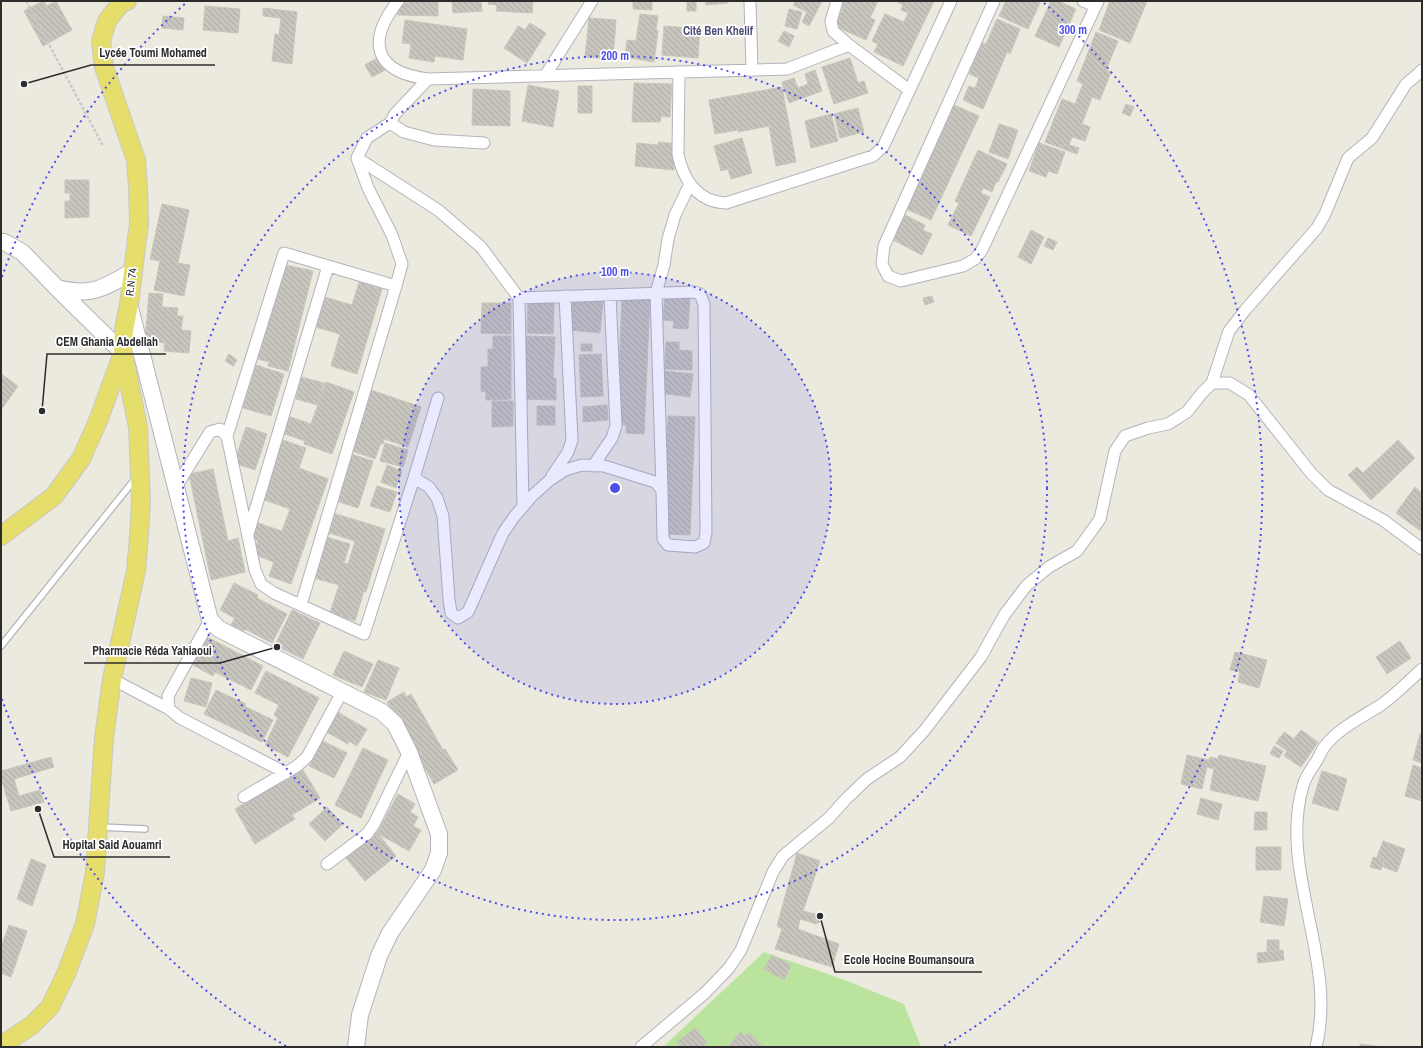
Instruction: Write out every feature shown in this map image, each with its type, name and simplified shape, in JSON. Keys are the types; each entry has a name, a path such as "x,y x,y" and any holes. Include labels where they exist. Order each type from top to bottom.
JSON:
{"main road":[{"name":"R.N 74","path":"1,536 54,496 81,459 98,421 122,353 139,223 138,188 136,160 104,67 101,41 107,21 122,2"},
{"path":"1,1046 32,1025 50,1007 66,974 85,924 95,872 104,738 112,680 136,571 140,501 138,427 122,353"}],"street":[{"path":"398,1 388,14 380,32 379,50 388,64 400,73 415,78 428,80 787,68 849,45"},
{"path":"545,76 592,1"},
{"path":"750,1 752,70"},
{"path":"837,1 831,21 833,31 849,45 909,90"},
{"path":"679,72 678,154 681,166 690,184 706,199 726,203 874,156 883,147 951,1"},
{"path":"994,1 884,246 882,264 888,276 901,281 963,266 975,259 982,250 1097,3 1083,1"},
{"path":"641,1047 705,993 729,968 741,950 773,872 783,856 829,818 846,799 867,780 900,757 924,731 981,657 992,635 1027,585 1049,567 1077,551 1100,519 1115,451 1125,436 1148,428 1168,424 1188,412 1202,393 1212,383 1229,331 1246,309 1317,228 1328,207 1348,158 1372,138 1406,84 1422,70"},
{"path":"301,605 402,264 392,236 368,188 357,158 367,138 390,123 395,114 428,80"},
{"path":"390,123 404,132 434,140 484,143"},
{"path":"357,158 438,210 481,247 519,298 523,506"},
{"path":"519,298 565,296 610,295 656,293 694,292 700,294 704,304 706,533 704,543 695,547 668,545 662,539 656,293 675,215 690,184"},
{"path":"1,242 4,242 22,252 122,353"},
{"path":"396,286 284,253 227,436 255,570 262,584 274,593 364,634 438,398"},
{"path":"248,535 328,266"},
{"path":"57,288 74,292 96,290 133,271"},
{"path":"593,466 612,438 616,426 610,295"},
{"path":"550,480 568,452 572,440 565,296"},
{"path":"129,304 210,620 219,629 382,712 395,724 409,752 439,834 439,853 433,870 390,932 379,956 360,1015 356,1047"},
{"path":"1212,383 1230,383 1249,394 1311,473 1328,490 1383,520 1422,549"},
{"path":"176,487 210,432 220,429 227,436"},
{"path":"414,478 429,487 438,498 443,516 450,606 452,613 458,618 468,612 503,533 523,506 550,480 566,470 582,466 604,466 655,482 662,490"},
{"path":"169,709 168,696 210,620"},
{"path":"1316,1047 1320,1032 1318,961 1296,843 1298,812 1303,785 1325,746 1342,730 1382,704 1422,669"},
{"path":"112,680 169,709 180,718 286,773"},
{"path":"244,797 286,773 307,757 342,692"},
{"path":"327,864 367,834 374,824 409,752"}],"lane":[{"path":"1,646 139,474"},
{"path":"98,827 145,829"}],"path":[{"path":"26,1 103,146"}],"green space":[{"path":"764,952 842,979 904,1004 921,1047 663,1047"}],"building":[{"path":"43,1 47,6 56,1 72,30 43,46 24,11"},
{"path":"408,1 438,1 438,16 398,15 398,2 408,3"},
{"path":"452,1 481,1 482,11 453,13"},
{"path":"489,1 533,1 532,13 496,11 497,5 488,4"},
{"path":"633,1 652,1 652,10 633,9"},
{"path":"687,1 696,1 696,11 687,11"},
{"path":"705,1 728,1 728,3 706,5"},
{"path":"796,1 822,1 809,26 802,22 807,12 793,5"},
{"path":"842,1 878,1 870,18 875,20 866,40 835,26 843,8 839,6"},
{"path":"896,1 934,1 903,66 874,52 878,44 872,41 885,14 904,22 908,13 901,10 903,5"},
{"path":"1006,1 1035,1 1040,3 1028,29 999,16"},
{"path":"1051,1 1058,1 1076,9 1059,47 1035,36"},
{"path":"1110,1 1147,1 1130,43 1099,30"},
{"path":"205,6 240,9 238,33 203,30"},
{"path":"263,8 297,12 292,64 272,61 275,34 279,35 281,18 263,16"},
{"path":"789,9 802,12 797,29 785,26"},
{"path":"640,14 658,16 656,30 658,31 654,62 625,57 627,40 636,41"},
{"path":"163,16 184,18 183,30 162,28"},
{"path":"589,18 616,20 613,59 585,57"},
{"path":"997,19 1020,29 1010,54 1007,52 983,109 963,100 969,86 975,88 979,78 969,74 982,43 986,44"},
{"path":"405,20 467,29 463,60 435,56 434,62 409,58 411,44 402,43"},
{"path":"530,23 546,33 527,63 504,48 518,26 525,30"},
{"path":"664,26 700,29 698,58 662,55"},
{"path":"784,31 794,36 789,47 778,41"},
{"path":"1096,32 1118,41 1106,70 1111,72 1100,100 1092,97 1082,124 1090,127 1085,141 1072,137 1069,145 1079,148 1077,154 1045,142 1062,99 1075,104 1083,84 1077,81"},
{"path":"377,58 385,70 372,77 365,65"},
{"path":"850,58 858,83 864,81 868,93 834,104 822,67"},
{"path":"815,70 822,91 789,103 782,82 794,78 798,88 808,84 805,74"},
{"path":"634,83 672,84 670,117 661,116 660,122 632,122"},
{"path":"528,85 559,91 553,127 522,121"},
{"path":"578,86 592,86 592,113 578,113"},
{"path":"782,87 796,162 776,166 769,126 738,132 738,130 715,134 709,100"},
{"path":"473,89 510,91 510,126 472,125"},
{"path":"1126,104 1134,107 1130,116 1122,113"},
{"path":"954,105 979,116 931,220 906,209"},
{"path":"858,108 864,132 840,138 834,114"},
{"path":"831,114 838,141 811,148 805,121"},
{"path":"999,124 1018,130 1008,159 989,152"},
{"path":"742,138 752,173 731,179 728,169 721,171 714,146"},
{"path":"659,142 677,144 674,170 635,166 637,143 658,145"},
{"path":"1039,143 1065,152 1057,174 1048,171 1046,177 1029,171"},
{"path":"978,150 1007,164 992,192 983,188 981,193 990,197 971,236 948,225 959,203 955,201"},
{"path":"65,180 89,180 89,217 65,218 65,201 70,201 70,193 65,193"},
{"path":"162,204 189,210 178,263 190,265 184,296 154,290 160,261 150,259"},
{"path":"905,215 925,225 923,230 932,234 922,255 893,240"},
{"path":"1031,230 1044,237 1031,264 1018,257"},
{"path":"1048,238 1057,242 1053,250 1044,246"},
{"path":"282,264 313,271 288,371 268,366 269,362 258,359"},
{"path":"359,282 382,289 357,374 331,366 340,334 312,326 321,296 352,305"},
{"path":"149,293 163,294 162,307 178,308 177,316 183,316 181,330 191,331 189,353 164,351 165,343 145,341"},
{"path":"665,295 690,297 688,329 673,328 674,321 663,320"},
{"path":"932,296 934,302 925,305 923,298"},
{"path":"622,298 650,299 644,434 626,433 626,425 617,424"},
{"path":"573,299 603,301 600,333 570,330"},
{"path":"528,302 554,303 553,334 527,333"},
{"path":"482,303 511,303 511,334 481,333"},
{"path":"493,336 511,336 511,399 486,400 486,392 481,391 481,367 499,366 488,366 488,349 493,349"},
{"path":"525,336 555,337 553,378 556,378 556,400 523,399"},
{"path":"666,342 679,342 679,350 692,351 692,370 665,369"},
{"path":"581,344 592,344 592,351 581,351"},
{"path":"229,354 237,360 233,366 225,361"},
{"path":"601,354 603,396 581,397 579,355"},
{"path":"256,365 284,374 271,416 243,408"},
{"path":"664,371 693,374 690,397 661,393"},
{"path":"1,374 18,386 1,410"},
{"path":"301,377 324,383 318,405 296,399"},
{"path":"326,382 354,392 332,454 304,444 305,441 282,433 288,416 311,424"},
{"path":"368,389 421,407 408,447 384,439 375,459 352,451"},
{"path":"492,401 513,401 513,426 492,427"},
{"path":"607,405 608,420 583,422 583,407"},
{"path":"537,406 555,406 555,425 537,425"},
{"path":"668,416 695,417 690,535 663,534"},
{"path":"246,427 267,434 255,470 234,463"},
{"path":"283,440 306,448 299,468 328,479 291,584 269,576 274,562 253,554 258,540 250,538 255,522 282,531 290,509 262,499"},
{"path":"1398,440 1415,458 1371,500 1348,475 1357,467 1363,473"},
{"path":"385,443 408,450 403,467 380,461"},
{"path":"348,453 373,461 358,508 333,500"},
{"path":"387,465 402,471 396,488 381,482"},
{"path":"213,469 228,541 238,538 245,572 211,580 189,474"},
{"path":"377,486 397,492 390,512 370,506"},
{"path":"1415,487 1422,493 1421,531 1396,513"},
{"path":"333,513 385,529 366,592 364,591 355,621 330,613 339,585 310,577 323,536 350,544 344,563 348,564 355,541 326,532"},
{"path":"234,583 258,595 257,598 287,614 272,643 245,629 244,631 231,625 235,618 220,610"},
{"path":"292,610 320,623 303,659 275,645"},
{"path":"207,637 263,666 251,690 215,672 213,676 193,665"},
{"path":"1400,641 1411,658 1387,674 1376,657"},
{"path":"344,651 373,664 362,687 333,675"},
{"path":"1235,652 1267,660 1259,688 1238,682 1240,672 1230,670"},
{"path":"378,660 399,668 386,700 364,692"},
{"path":"266,671 319,698 288,757 265,745 278,718 274,715 279,705 255,693"},
{"path":"191,678 212,683 206,707 184,701"},
{"path":"216,690 246,704 244,706 273,720 262,742 204,714"},
{"path":"404,692 406,697 411,694 443,750 445,749 458,770 434,784 387,702"},
{"path":"334,710 367,729 357,746 349,741 348,744 323,730"},
{"path":"1301,730 1318,742 1301,767 1284,756 1287,751 1276,743 1284,732 1294,739"},
{"path":"1420,734 1422,734 1422,763 1413,760"},
{"path":"321,740 347,753 334,778 309,766"},
{"path":"1274,746 1283,751 1279,758 1270,754"},
{"path":"363,748 388,760 361,818 335,805"},
{"path":"1187,755 1209,760 1210,757 1218,759 1219,755 1266,766 1258,801 1210,790 1214,769 1207,767 1202,789 1181,784"},
{"path":"51,757 54,767 14,779 19,796 40,790 44,802 11,811 1,778 1,771"},
{"path":"1413,765 1422,768 1422,801 1405,796"},
{"path":"303,770 320,798 292,815 295,819 255,844 235,809"},
{"path":"1322,771 1347,779 1338,811 1312,803"},
{"path":"398,794 415,804 410,812 418,817 413,826 421,830 409,851 377,833"},
{"path":"1201,798 1222,804 1218,820 1197,814"},
{"path":"327,807 343,824 325,841 309,824"},
{"path":"1255,812 1267,812 1267,830 1254,830"},
{"path":"377,832 396,856 365,881 346,858"},
{"path":"1383,841 1405,849 1397,872 1383,867 1385,860 1377,857"},
{"path":"1256,847 1281,847 1281,870 1256,870"},
{"path":"797,853 820,861 803,911 819,915 820,922 816,924 800,919 798,929 839,944 832,967 775,949 782,929 777,926"},
{"path":"1373,857 1384,859 1381,870 1370,867"},
{"path":"31,859 46,865 32,906 17,899"},
{"path":"1264,896 1288,899 1284,926 1260,922"},
{"path":"9,925 27,931 11,977 1,973 1,947"},
{"path":"1267,940 1279,940 1279,951 1267,951"},
{"path":"1283,950 1284,960 1258,963 1257,953"},
{"path":"772,955 791,965 784,980 764,969"},
{"path":"695,1028 707,1043 702,1047 681,1047 677,1042"},
{"path":"740,1032 745,1036 749,1033 764,1047 728,1047"},
{"path":"1360,1044 1384,1047 1360,1047"}],"place":[{"name":"Lycée Toumi Mohamed","path":"24,84"},
{"name":"CEM Ghania Abdellah","path":"42,411"},
{"name":"Pharmacie Réda Yahiaoui","path":"277,647"},
{"name":"Hopital Said Aouamri","path":"38,809"},
{"name":"Ecole Hocine Boumansoura","path":"820,916"}],"district":[{"name":"Cité Ben Khelif","path":"718,31"}]}
